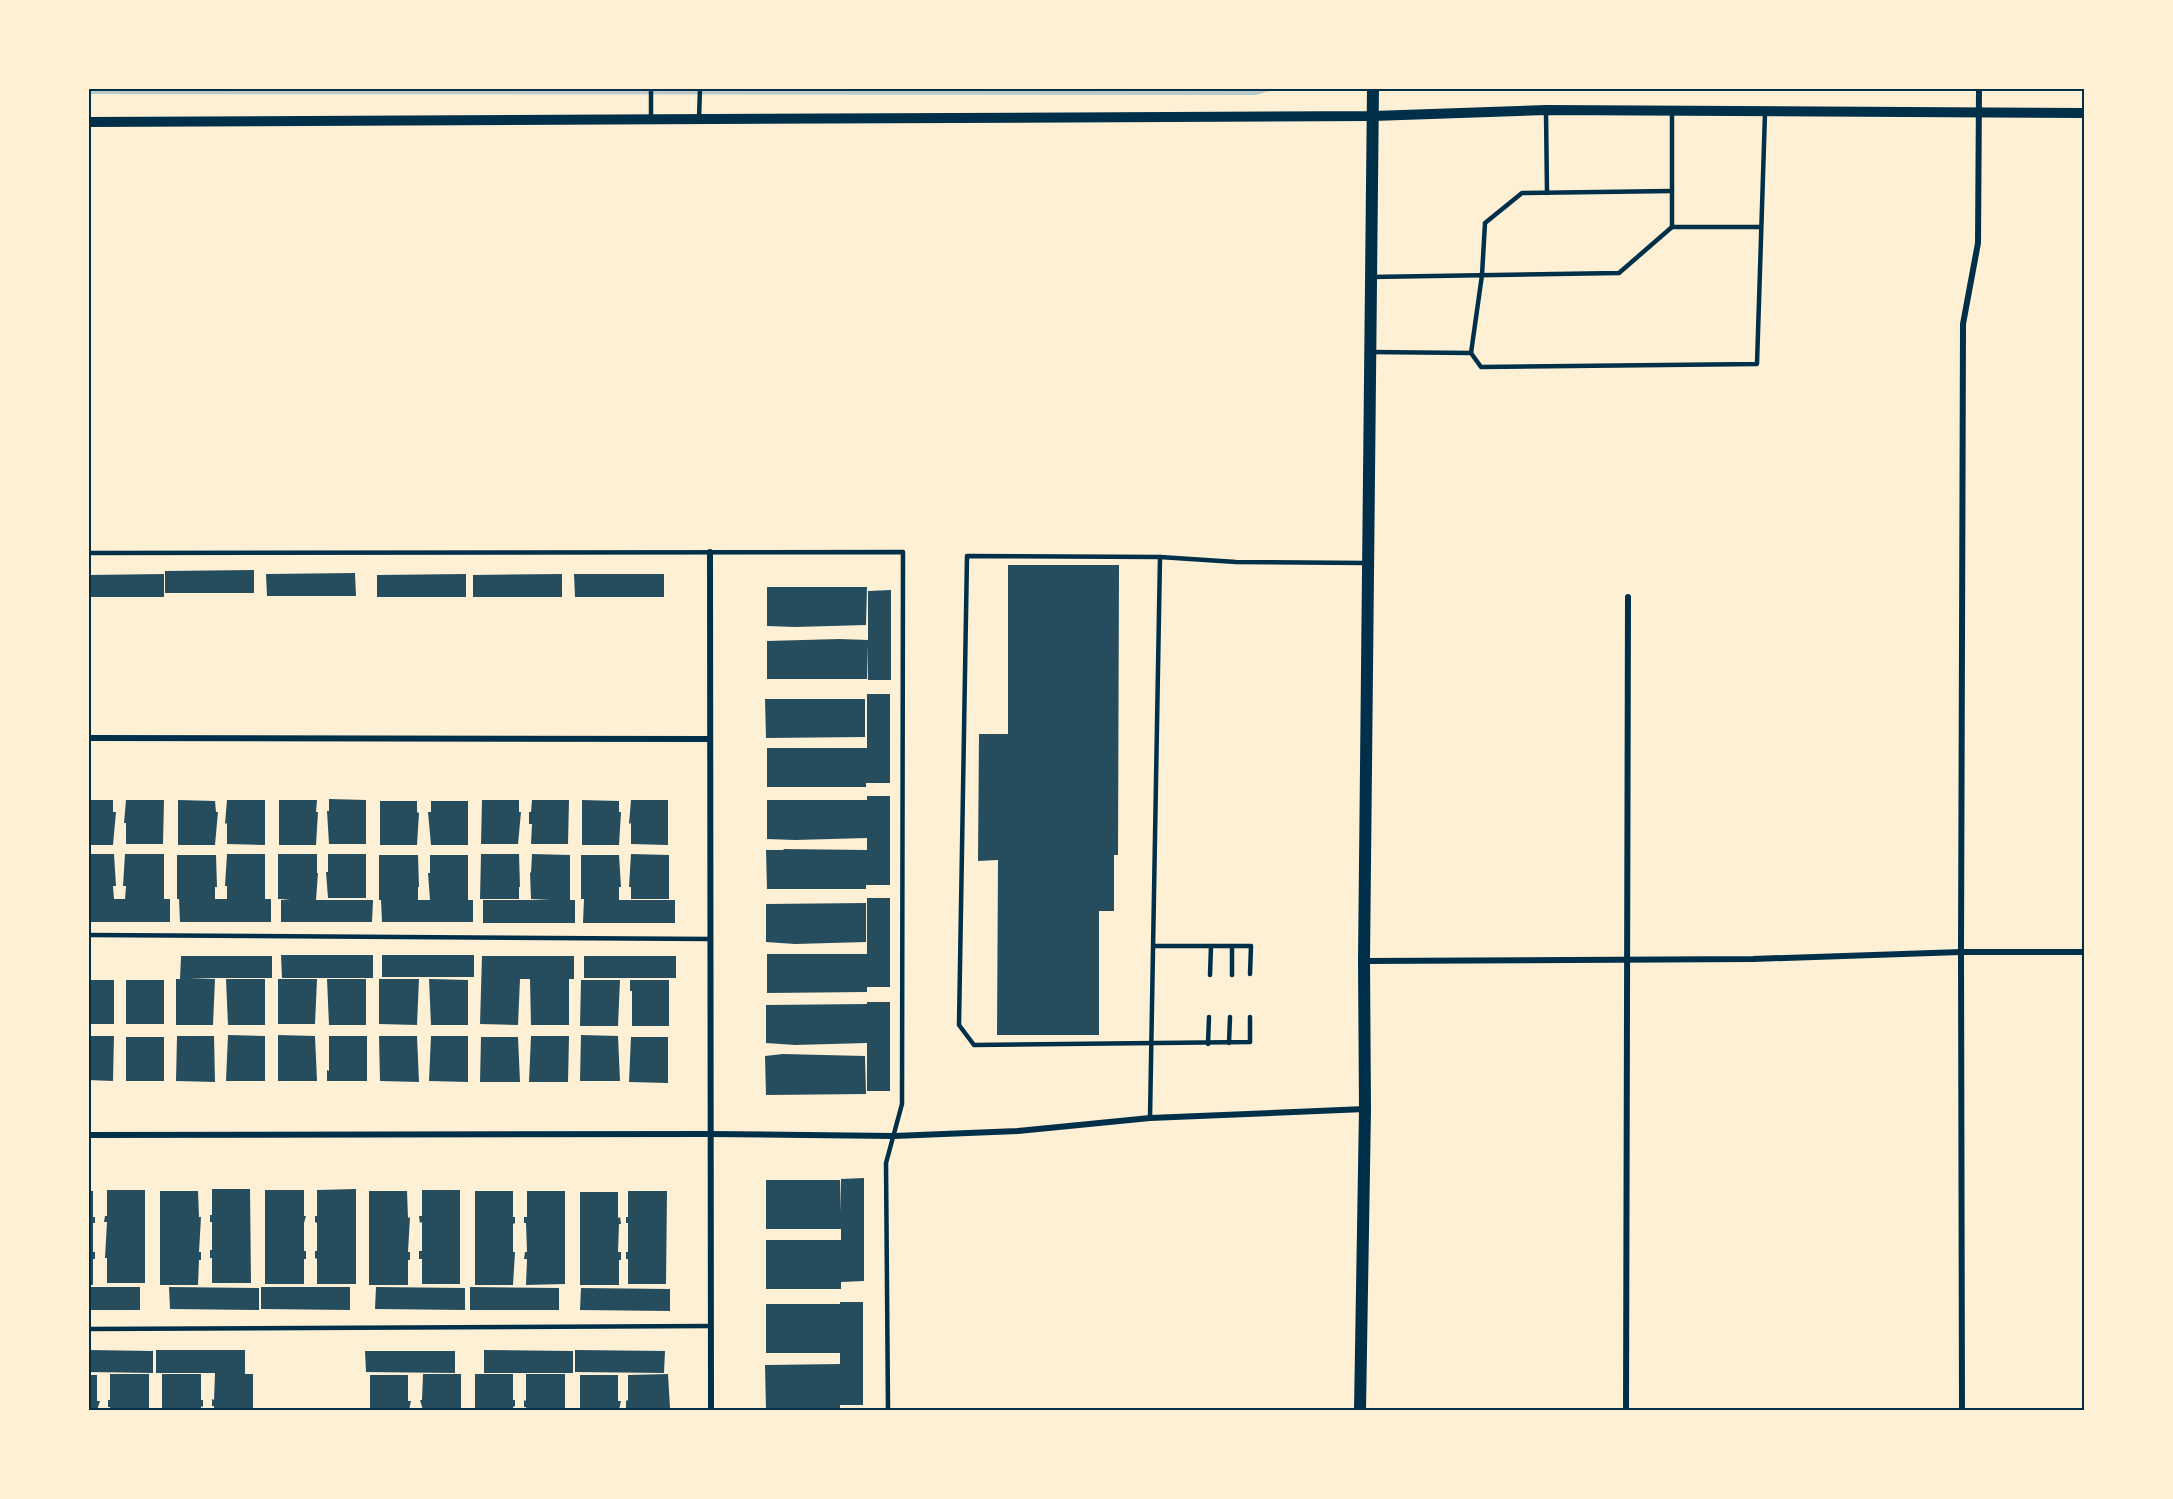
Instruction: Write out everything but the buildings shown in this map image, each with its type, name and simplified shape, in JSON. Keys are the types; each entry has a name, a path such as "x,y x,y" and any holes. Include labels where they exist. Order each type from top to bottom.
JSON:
{"main road":[{"path":"1360,1410 1365,1109 1364,961 1373,88"}],"street":[{"path":"1962,1410 1963,324 1978,243 1979,88"},
{"path":"88,122 1373,116 1546,110 2085,114"},
{"path":"710,552 711,1410"},
{"path":"1626,1410 1629,960 1628,597"},
{"path":"88,738 710,739"},
{"path":"1364,961 1753,959 1961,952 2085,952"},
{"path":"88,1136 710,1134 894,1136 1018,1131 1150,1118 1365,1109"}],"lane":[{"path":"651,88 651,119"},
{"path":"699,119 700,88"},
{"path":"1546,110 1547,193"},
{"path":"1672,111 1672,226"},
{"path":"1672,191 1522,193 1485,223 1482,275 1471,353 1481,367 1757,364 1765,112"},
{"path":"1371,277 1619,273 1672,226 1761,227"},
{"path":"1370,352 1471,353"},
{"path":"88,553 903,552 902,1104 886,1163 888,1410"},
{"path":"1250,1017 1250,1042 1208,1044 974,1045 959,1025 967,556 1160,557 1236,562 1368,563"},
{"path":"1150,1118 1160,557"},
{"path":"88,935 711,939"},
{"path":"1154,946 1251,946 1251,974"},
{"path":"1210,975 1211,946"},
{"path":"1232,946 1232,975"},
{"path":"1208,1044 1209,1017"},
{"path":"1229,1043 1230,1017"},
{"path":"88,1329 711,1326"}],"shaded area":[{"path":"89,88 1276,89 1256,95 89,94"}]}
